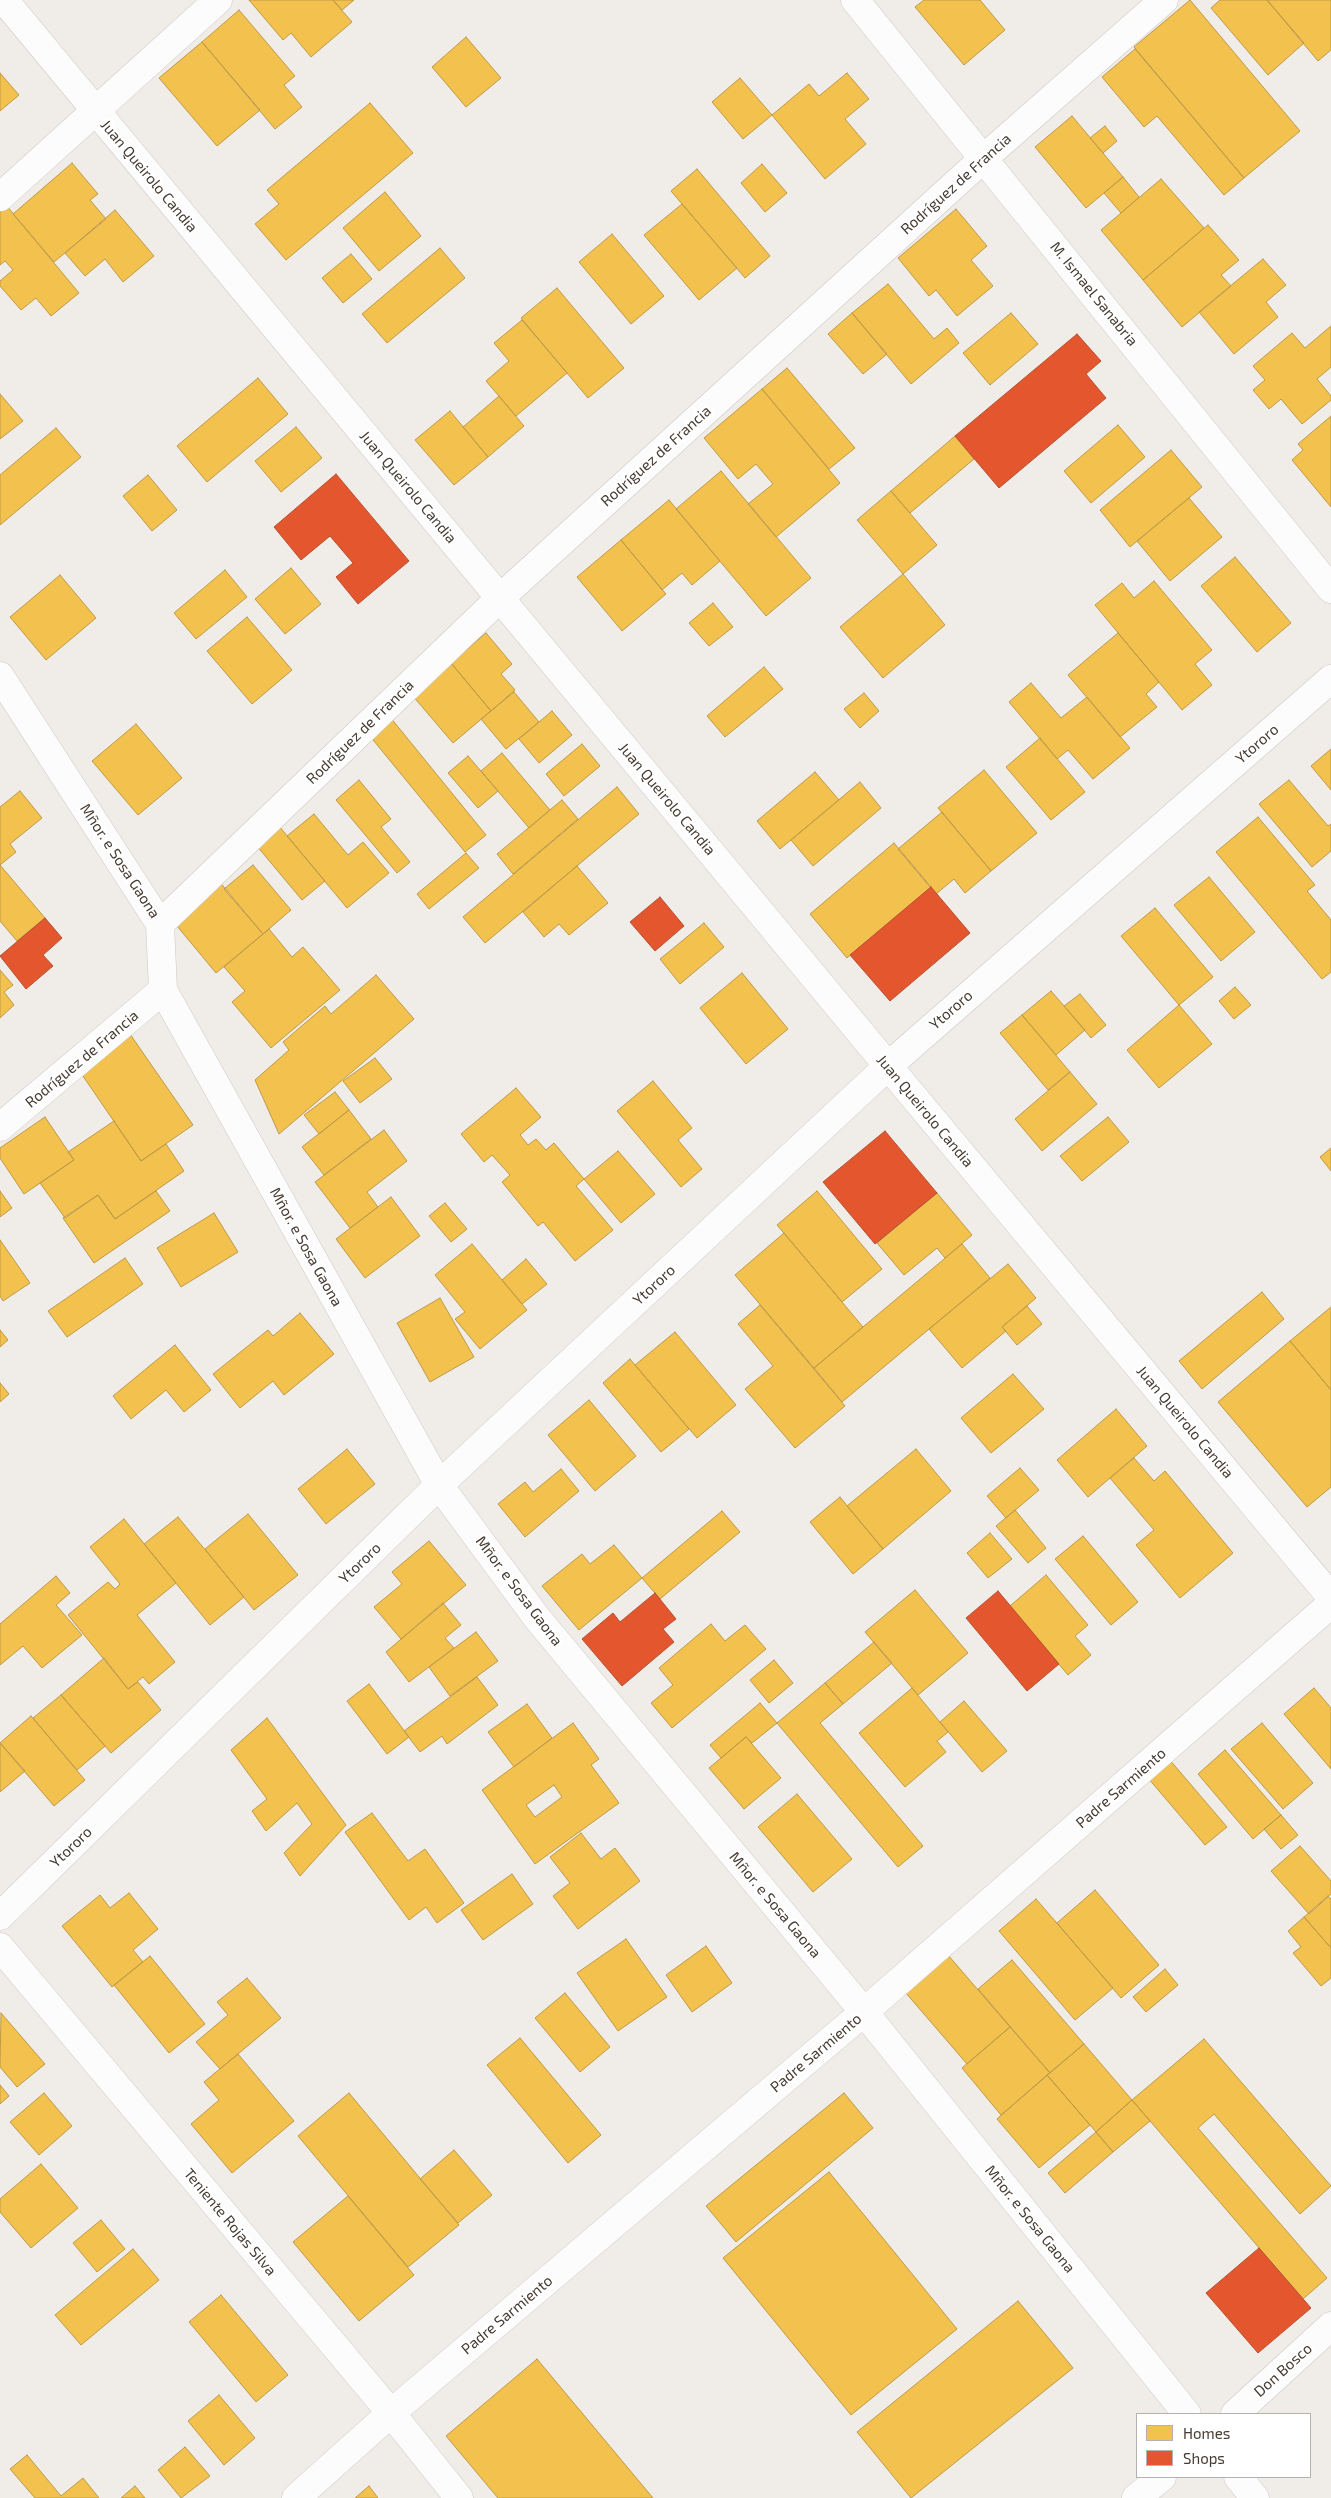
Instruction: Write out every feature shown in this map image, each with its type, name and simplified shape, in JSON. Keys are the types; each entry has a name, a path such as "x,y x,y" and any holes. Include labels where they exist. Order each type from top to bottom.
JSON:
{"street":[{"name":"Juan Queirolo Candia","path":"4,0 1331,1597"},
{"path":"0,197 94,110 218,0"},
{"name":"M. Ismael Sanabria","path":"855,0 1331,589"},
{"name":"Rodríguez de Francia","path":"160,924 500,598 984,158 1164,0"},
{"name":"Mñor. e Sosa Gaona","path":"0,676 160,924 164,990 439,1485 537,1618 864,2012 1186,2413"},
{"name":"Ytororo","path":"0,1916 439,1485 888,1066 1331,679"},
{"name":"Rodríguez de Francia","path":"0,1127 164,990"},
{"name":"Padre Sarmiento","path":"296,2498 391,2413 864,2012 1331,1604"},
{"name":"Teniente Rojas Silva","path":"0,1947 391,2413 459,2498"},
{"name":"Don Bosco","path":"1236,2413 1331,2326"},
{"path":"1136,2498 1161,2478"},
{"path":"1239,2478 1255,2498"}],"building: Homes":[{"path":"249,0 333,0 352,22 311,57 291,33 283,40"},
{"path":"333,0 354,0 342,10"},
{"path":"924,0 980,0 1005,30 964,65 915,7"},
{"path":"1190,0 1300,131 1244,178 1134,47"},
{"path":"1220,0 1267,0 1304,43 1268,75 1211,8"},
{"path":"1267,0 1331,0 1331,50 1318,61"},
{"path":"239,10 295,76 284,85 302,107 275,129 202,42"},
{"path":"466,37 501,78 466,107 432,67"},
{"path":"202,42 260,110 217,146 159,78"},
{"path":"1135,49 1244,178 1224,195 1157,116 1144,127 1102,77"},
{"path":"0,73 19,95 0,111"},
{"path":"847,73 869,99 845,119 866,144 825,179 772,115 809,84 819,96"},
{"path":"740,78 772,115 743,139 712,102"},
{"path":"370,103 413,153 286,260 255,224 279,204 267,190"},
{"path":"1072,116 1123,177 1086,208 1035,147"},
{"path":"1105,126 1117,141 1103,153 1090,138"},
{"path":"72,163 98,194 90,200 106,219 54,262 13,214"},
{"path":"762,164 787,193 765,212 741,183"},
{"path":"697,169 770,256 745,278 671,191"},
{"path":"1123,177 1139,197 1121,213 1104,193"},
{"path":"1161,179 1204,228 1143,280 1101,230"},
{"path":"385,192 421,236 379,271 343,228"},
{"path":"682,204 737,268 699,300 644,235"},
{"path":"6,205 79,293 51,316 36,298 21,310 0,286 0,281 13,270 5,261 0,265 0,210"},
{"path":"956,209 987,246 971,260 993,286 957,316 936,290 929,296 898,258"},
{"path":"115,210 154,256 123,282 105,259 85,276 65,253"},
{"path":"1208,225 1239,260 1221,275 1231,286 1182,327 1143,280"},
{"path":"612,234 664,296 631,324 579,262"},
{"path":"440,248 465,278 387,343 362,314"},
{"path":"351,254 372,279 343,303 322,278"},
{"path":"1263,259 1286,285 1266,302 1278,317 1234,354 1199,312"},
{"path":"888,284 934,339 947,328 959,343 911,384 852,313"},
{"path":"557,288 624,368 588,398 521,318"},
{"path":"852,313 887,354 863,374 828,334"},
{"path":"1011,313 1038,344 990,385 963,353"},
{"path":"522,320 567,373 516,416 486,381 509,361 494,343"},
{"path":"1331,326 1331,367 1317,379 1331,396 1331,400 1302,424 1281,399 1269,409 1253,390 1265,380 1253,366 1292,333 1305,348"},
{"path":"787,368 855,448 829,469 762,389"},
{"path":"258,378 288,414 207,482 177,446"},
{"path":"762,389 840,483 776,537 748,504 773,484 756,464 738,479 704,438"},
{"path":"0,394 23,421 0,439"},
{"path":"499,396 524,426 488,457 463,427"},
{"path":"450,411 488,457 454,485 415,440"},
{"path":"1331,416 1331,507 1292,460 1303,450 1298,444"},
{"path":"1118,425 1145,457 1091,503 1064,471"},
{"path":"296,427 322,458 281,492 255,461"},
{"path":"56,428 81,457 0,525 0,475"},
{"path":"955,436 974,459 910,513 891,491"},
{"path":"1171,450 1202,487 1130,547 1100,510"},
{"path":"721,471 811,578 766,616 676,509"},
{"path":"148,475 177,510 152,531 123,496"},
{"path":"891,491 937,545 903,574 857,520"},
{"path":"1189,498 1222,537 1170,581 1137,541"},
{"path":"669,500 720,561 692,585 682,573 662,590 621,540"},
{"path":"621,540 666,594 622,631 577,577"},
{"path":"1235,557 1291,623 1257,652 1201,586"},
{"path":"291,568 321,604 285,634 255,599"},
{"path":"225,570 247,597 196,639 174,613"},
{"path":"903,574 945,625 883,678 840,627"},
{"path":"60,575 96,618 46,660 10,617"},
{"path":"1154,581 1212,650 1195,664 1212,685 1182,710 1095,605 1122,583 1134,598"},
{"path":"713,603 733,627 709,646 689,623"},
{"path":"247,617 292,670 252,704 207,651"},
{"path":"486,633 512,664 501,674 515,690 491,711 451,663"},
{"path":"1118,633 1159,682 1146,694 1157,707 1120,737 1068,675"},
{"path":"451,663 491,711 453,743 412,695"},
{"path":"764,667 783,689 725,737 707,716"},
{"path":"1031,683 1061,718 1087,697 1130,748 1093,779 1068,750 1057,759 1009,702"},
{"path":"514,692 539,722 506,749 481,719"},
{"path":"864,693 879,711 860,728 844,709"},
{"path":"552,711 572,735 539,763 519,739"},
{"path":"390,717 486,835 465,852 369,735"},
{"path":"136,724 182,778 138,815 92,761"},
{"path":"1040,738 1085,792 1051,820 1006,767"},
{"path":"582,744 600,766 564,796 546,774"},
{"path":"1331,749 1331,790 1311,766"},
{"path":"502,753 550,810 529,828 481,771"},
{"path":"468,756 498,791 478,808 448,773"},
{"path":"984,770 1037,833 991,871 938,808"},
{"path":"815,772 839,800 780,849 757,821"},
{"path":"359,780 391,819 381,827 410,862 397,873 336,800"},
{"path":"1289,780 1328,826 1331,824 1331,851 1312,867 1259,804"},
{"path":"860,782 881,808 813,866 791,840"},
{"path":"617,787 639,814 485,943 463,917"},
{"path":"20,791 42,818 10,844 16,852 0,865 0,807"},
{"path":"562,800 578,819 513,874 497,854"},
{"path":"942,812 991,871 965,893 954,879 936,894 898,849"},
{"path":"314,814 348,855 363,842 389,873 347,908 287,836"},
{"path":"1258,817 1315,885 1307,891 1331,920 1331,972 1322,979 1216,852"},
{"path":"274,820 325,881 302,900 251,839"},
{"path":"894,843 931,887 847,958 810,914"},
{"path":"466,853 479,868 429,909 417,894"},
{"path":"0,865 45,918 17,941 0,921"},
{"path":"253,865 291,910 263,934 224,889"},
{"path":"577,866 608,903 569,935 559,924 544,937 523,912"},
{"path":"1209,877 1255,932 1221,961 1174,905"},
{"path":"218,880 263,934 216,973 172,920"},
{"path":"1155,908 1213,977 1179,1005 1121,936"},
{"path":"704,923 724,947 680,984 660,959"},
{"path":"269,929 292,957 303,947 340,990 271,1048 232,1002 245,991 224,967"},
{"path":"0,970 13,985 4,992 14,1005 0,1018"},
{"path":"742,973 788,1029 746,1064 700,1008"},
{"path":"376,975 414,1019 279,1134 255,1080 289,1050 283,1042 325,1006 331,1014"},
{"path":"1235,987 1251,1005 1234,1019 1219,1001"},
{"path":"1051,991 1085,1030 1056,1055 1022,1015"},
{"path":"1080,994 1106,1025 1091,1038 1064,1006"},
{"path":"1179,1005 1212,1044 1159,1088 1127,1050"},
{"path":"1022,1015 1070,1072 1048,1090 1000,1033"},
{"path":"123,1024 193,1125 141,1161 72,1060"},
{"path":"375,1058 392,1079 360,1103 343,1081"},
{"path":"1070,1072 1097,1104 1042,1151 1015,1119"},
{"path":"653,1081 692,1128 678,1140 702,1169 681,1187 617,1111"},
{"path":"516,1088 541,1117 520,1135 528,1145 536,1139 546,1150 554,1143 584,1179 576,1186 613,1230 575,1261 543,1222 538,1226 502,1182 510,1175 492,1155 484,1162 461,1134"},
{"path":"335,1092 349,1110 319,1134 304,1115"},
{"path":"349,1110 371,1139 324,1175 302,1147"},
{"path":"45,1117 74,1160 24,1194 0,1158 0,1148"},
{"path":"1108,1117 1129,1142 1082,1181 1060,1156"},
{"path":"114,1121 141,1161 166,1144 184,1171 115,1219 98,1195 65,1218 40,1183 74,1160 68,1152"},
{"path":"384,1130 407,1161 367,1192 378,1207 350,1228 315,1182"},
{"path":"1331,1148 1331,1171 1320,1157"},
{"path":"618,1151 655,1194 621,1223 584,1179"},
{"path":"0,1191 12,1208 0,1217"},
{"path":"156,1191 170,1211 94,1263 63,1218 98,1195 115,1219"},
{"path":"817,1191 882,1269 842,1302 777,1225"},
{"path":"937,1193 972,1235 945,1258 937,1248 904,1275 877,1243"},
{"path":"391,1197 420,1236 365,1278 336,1239"},
{"path":"445,1203 467,1229 451,1242 429,1216"},
{"path":"214,1213 238,1252 181,1287 157,1248"},
{"path":"784,1233 863,1327 814,1368 735,1275"},
{"path":"0,1240 30,1283 3,1301 0,1296"},
{"path":"472,1244 527,1310 480,1349 455,1319 465,1312 435,1275"},
{"path":"962,1244 990,1278 842,1402 814,1368"},
{"path":"125,1258 143,1284 67,1337 48,1311"},
{"path":"526,1259 547,1284 522,1304 502,1280"},
{"path":"1008,1264 1036,1298 1002,1327 1006,1331 962,1368 929,1329"},
{"path":"1262,1292 1284,1319 1202,1389 1179,1361"},
{"path":"440,1298 474,1357 430,1382 397,1323"},
{"path":"760,1305 845,1406 795,1448 745,1389 773,1366 738,1324"},
{"path":"1027,1306 1042,1324 1017,1345 1002,1327"},
{"path":"1331,1307 1331,1390 1290,1341"},
{"path":"300,1313 334,1354 284,1395 273,1381 240,1408 213,1374 268,1330 273,1336"},
{"path":"0,1330 8,1340 0,1347"},
{"path":"675,1332 736,1405 697,1438 635,1365"},
{"path":"1290,1341 1331,1390 1331,1487 1307,1507 1218,1402"},
{"path":"175,1345 211,1390 184,1412 166,1390 131,1419 113,1396"},
{"path":"630,1359 689,1429 661,1452 603,1383"},
{"path":"1013,1374 1044,1409 991,1453 961,1418"},
{"path":"0,1383 9,1394 0,1402"},
{"path":"589,1400 636,1456 595,1491 548,1435"},
{"path":"1116,1409 1147,1446 1088,1497 1057,1460"},
{"path":"347,1449 375,1484 326,1524 298,1489"},
{"path":"916,1449 951,1491 883,1549 847,1506"},
{"path":"1134,1458 1154,1481 1165,1471 1233,1553 1180,1598 1136,1545 1154,1530 1110,1478"},
{"path":"1020,1468 1039,1490 1006,1518 987,1496"},
{"path":"561,1469 579,1491 525,1537 498,1504 525,1482 533,1492"},
{"path":"840,1497 883,1549 853,1574 810,1522"},
{"path":"1015,1510 1046,1548 1028,1563 996,1526"},
{"path":"722,1511 740,1532 660,1599 642,1578"},
{"path":"248,1514 298,1575 254,1610 205,1549"},
{"path":"178,1517 244,1597 210,1625 144,1544"},
{"path":"124,1519 176,1583 137,1615 175,1662 149,1684 143,1677 128,1689 68,1615 108,1582 115,1589 120,1584 90,1547"},
{"path":"990,1533 1012,1559 988,1578 967,1553"},
{"path":"1083,1536 1138,1602 1111,1625 1055,1559"},
{"path":"429,1541 466,1585 401,1639 374,1607 402,1584 392,1572"},
{"path":"614,1545 642,1578 579,1630 542,1586 582,1554 590,1564"},
{"path":"1046,1575 1088,1625 1075,1636 1091,1655 1068,1675 1010,1606"},
{"path":"56,1576 70,1593 56,1605 82,1635 42,1668 23,1646 0,1665 0,1624"},
{"path":"915,1590 968,1653 918,1695 865,1632"},
{"path":"443,1603 461,1625 445,1638 454,1648 409,1682 386,1652"},
{"path":"711,1624 725,1641 745,1625 766,1649 672,1728 651,1703 673,1685 659,1668"},
{"path":"476,1632 498,1661 450,1696 429,1667"},
{"path":"874,1642 892,1663 843,1704 825,1683"},
{"path":"104,1658 128,1689 138,1682 161,1710 111,1753 61,1695"},
{"path":"774,1660 793,1683 769,1703 750,1680"},
{"path":"477,1677 498,1705 447,1744 442,1736 420,1752 404,1731"},
{"path":"825,1683 843,1704 820,1723 923,1846 898,1867 777,1723"},
{"path":"369,1684 409,1737 387,1754 347,1701"},
{"path":"912,1688 948,1732 937,1741 946,1752 905,1787 859,1733"},
{"path":"1314,1688 1331,1708 1331,1769 1284,1714"},
{"path":"61,1695 105,1746 77,1770 33,1718"},
{"path":"964,1701 1007,1751 982,1772 940,1722"},
{"path":"760,1703 777,1723 752,1743 746,1737 721,1758 710,1745"},
{"path":"527,1704 552,1738 514,1767 488,1732"},
{"path":"31,1716 85,1780 54,1806 0,1743"},
{"path":"267,1718 346,1825 300,1876 284,1853 312,1824 297,1803 266,1831 252,1811 267,1799 231,1750"},
{"path":"573,1723 599,1759 591,1765 619,1803 535,1864 482,1790","holes":["554,1785 562,1797 535,1817 526,1805"]},
{"path":"1262,1723 1313,1783 1283,1809 1231,1749"},
{"path":"746,1737 781,1778 744,1809 709,1768"},
{"path":"0,1743 25,1771 0,1792"},
{"path":"1225,1750 1281,1815 1253,1839 1198,1774"},
{"path":"1169,1759 1227,1827 1205,1845 1148,1778"},
{"path":"797,1794 852,1859 813,1892 758,1827"},
{"path":"372,1813 408,1861 425,1849 464,1903 437,1923 426,1907 409,1920 345,1832"},
{"path":"1281,1815 1298,1835 1281,1849 1264,1829"},
{"path":"581,1833 601,1859 615,1848 640,1881 578,1929 553,1896 570,1883 550,1857"},
{"path":"1300,1846 1331,1881 1331,1894 1309,1914 1271,1871"},
{"path":"512,1874 533,1904 483,1940 461,1910"},
{"path":"1095,1890 1159,1965 1121,1998 1057,1923"},
{"path":"129,1893 158,1929 133,1950 143,1962 112,1987 62,1926 100,1895 110,1908"},
{"path":"1328,1896 1331,1899 1331,1948 1304,1917"},
{"path":"1036,1899 1113,1988 1075,2020 999,1931"},
{"path":"1304,1917 1331,1948 1331,1978 1321,1986 1293,1953 1301,1947 1288,1931"},
{"path":"626,1939 667,1997 618,2031 577,1973"},
{"path":"706,1946 732,1983 692,2012 666,1975"},
{"path":"948,1955 1010,2027 967,2064 905,1992"},
{"path":"150,1956 205,2024 169,2053 114,1985"},
{"path":"1012,1960 1084,2044 1050,2073 978,1989"},
{"path":"1165,1969 1178,1985 1146,2012 1133,1997"},
{"path":"247,1978 281,2018 220,2069 196,2042 228,2015 217,2002"},
{"path":"565,1993 610,2047 580,2072 535,2018"},
{"path":"1,2013 45,2064 17,2087 0,2067"},
{"path":"1010,2027 1050,2073 1001,2115 962,2068"},
{"path":"520,2038 601,2135 568,2163 487,2065"},
{"path":"1204,2039 1331,2186 1300,2214 1214,2114 1198,2128 1327,2278 1303,2299 1132,2100"},
{"path":"1084,2044 1132,2100 1096,2132 1047,2075"},
{"path":"238,2054 294,2121 232,2173 191,2124 219,2100 204,2082"},
{"path":"1047,2075 1090,2125 1039,2168 997,2119"},
{"path":"0,2085 9,2096 0,2104"},
{"path":"44,2093 72,2126 39,2155 10,2122"},
{"path":"349,2093 459,2225 408,2267 298,2136"},
{"path":"844,2093 873,2128 736,2242 706,2206"},
{"path":"1132,2100 1150,2121 1113,2152 1096,2132"},
{"path":"1096,2132 1113,2152 1065,2193 1048,2173"},
{"path":"454,2150 492,2195 458,2223 420,2179"},
{"path":"41,2164 78,2208 31,2248 0,2212 0,2199"},
{"path":"829,2172 957,2329 851,2415 723,2258"},
{"path":"348,2196 414,2275 359,2321 293,2242"},
{"path":"101,2220 125,2249 97,2272 73,2243"},
{"path":"133,2249 159,2280 81,2345 55,2315"},
{"path":"221,2295 288,2375 256,2402 189,2322"},
{"path":"1018,2301 1073,2368 911,2498 857,2432"},
{"path":"537,2359 653,2498 498,2498 446,2436"},
{"path":"219,2395 255,2438 224,2465 188,2421"},
{"path":"185,2447 210,2476 181,2498 158,2470"},
{"path":"27,2455 61,2496 83,2478 99,2498 35,2498 10,2469"},
{"path":"135,2486 145,2498 121,2498"},
{"path":"369,2486 378,2498 355,2498"}],"building: Shops":[{"path":"1077,334 1101,361 1086,374 1106,398 999,488 955,436"},
{"path":"336,474 409,561 358,604 336,577 353,563 330,536 301,560 274,527"},
{"path":"931,887 970,933 890,1001 850,955"},
{"path":"660,897 684,926 655,951 630,922"},
{"path":"45,918 62,938 43,955 53,966 26,989 0,956"},
{"path":"885,1131 937,1193 875,1244 823,1182"},
{"path":"998,1591 1059,1664 1027,1691 966,1618"},
{"path":"655,1593 676,1619 663,1629 674,1642 622,1686 582,1639 613,1613 620,1622"},
{"path":"1259,2248 1311,2308 1258,2353 1206,2293"}]}
